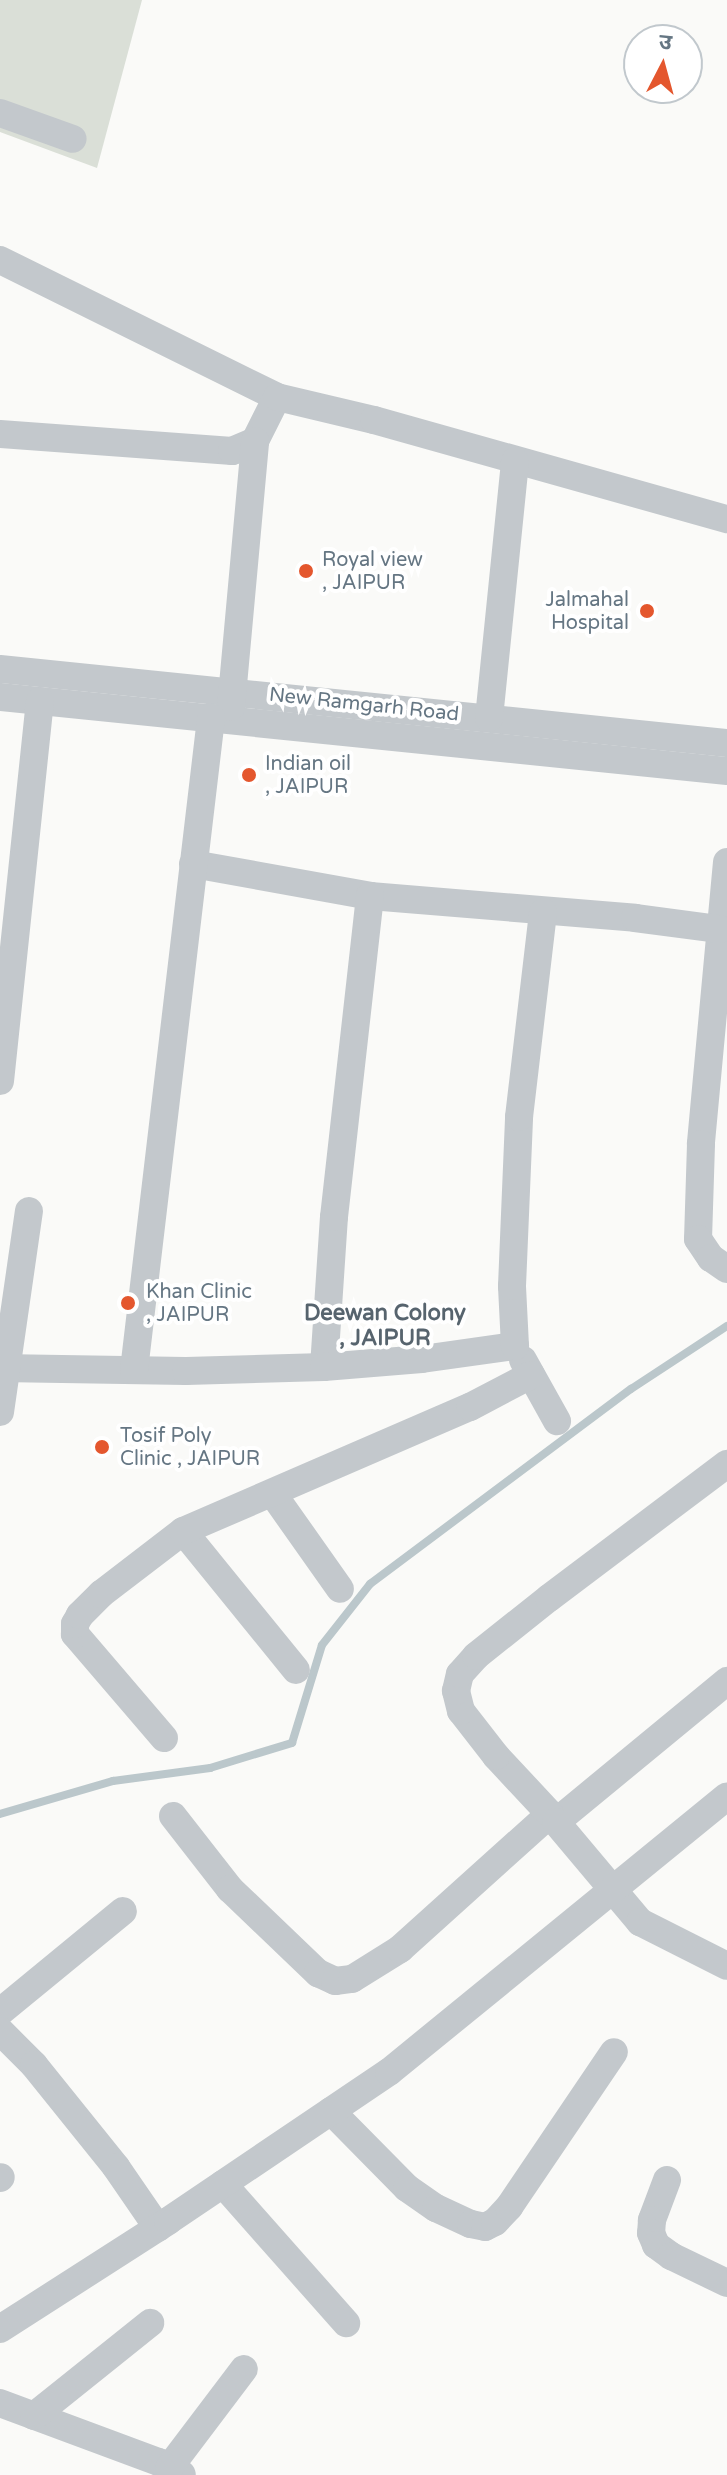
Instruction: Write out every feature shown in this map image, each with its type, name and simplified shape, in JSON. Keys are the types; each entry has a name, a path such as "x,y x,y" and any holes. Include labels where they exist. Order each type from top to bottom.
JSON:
{"street":[{"path":"0,113 73,139"},
{"path":"0,260 277,397 374,420 727,519"},
{"path":"134,1370 177,1034 193,864 220,719 234,691 255,441 277,397"},
{"path":"0,434 232,451 255,441"},
{"path":"489,718 515,461"},
{"name":"New Ramgarh Road","path":"0,669 727,743"},
{"name":"New Ramgarh Road","path":"0,697 727,771"},
{"path":"0,1081 40,701"},
{"path":"727,862 719,929 698,1239 711,1258 727,1269"},
{"path":"193,864 370,896 635,918 719,929"},
{"path":"324,1367 334,1217 370,896"},
{"path":"543,912 519,1117 512,1286 515,1346 557,1421"},
{"path":"0,1412 2,1368 29,1211"},
{"path":"2,1368 134,1370 324,1367 422,1359 515,1346"},
{"path":"164,1738 80,1643 75,1624 101,1594 183,1531 470,1407 531,1375"},
{"path":"727,1464 476,1656 460,1674 456,1691 461,1711 496,1756 553,1818 640,1922 727,1966"},
{"path":"273,1494 340,1589"},
{"path":"183,1531 296,1670"},
{"path":"173,1816 230,1889 318,1973 335,1981 352,1979 400,1949 553,1818 727,1681"},
{"path":"0,2329 158,2228 389,2072 610,1888 727,1796"},
{"path":"0,2012 123,1911"},
{"path":"0,2031 34,2065 116,2167 158,2228"},
{"path":"331,2111 407,2188 436,2208 485,2227 495,2222 509,2207 614,2052"},
{"path":"667,2180 652,2220 651,2233 656,2245 671,2256 727,2283"},
{"path":"223,2184 346,2323"},
{"path":"34,2416 150,2323"},
{"path":"0,2403 176,2471 244,2369"}],"shaded area":[{"path":"0,0 142,0 97,168 0,132"}],"waterway":[{"path":"0,1814 113,1781 210,1768 292,1743 322,1645 370,1584 631,1389 727,1326"}],"place":[{"name":"Royal view , JAIPUR","path":"306,571"},
{"name":"Jalmahal Hospital","path":"647,611"},
{"name":"Indian oil , JAIPUR","path":"249,775"},
{"name":"Khan Clinic , JAIPUR","path":"128,1303"},
{"name":"Tosif Poly Clinic , JAIPUR","path":"102,1447"}],"district":[{"name":"Deewan Colony , JAIPUR","path":"385,1326"}]}
